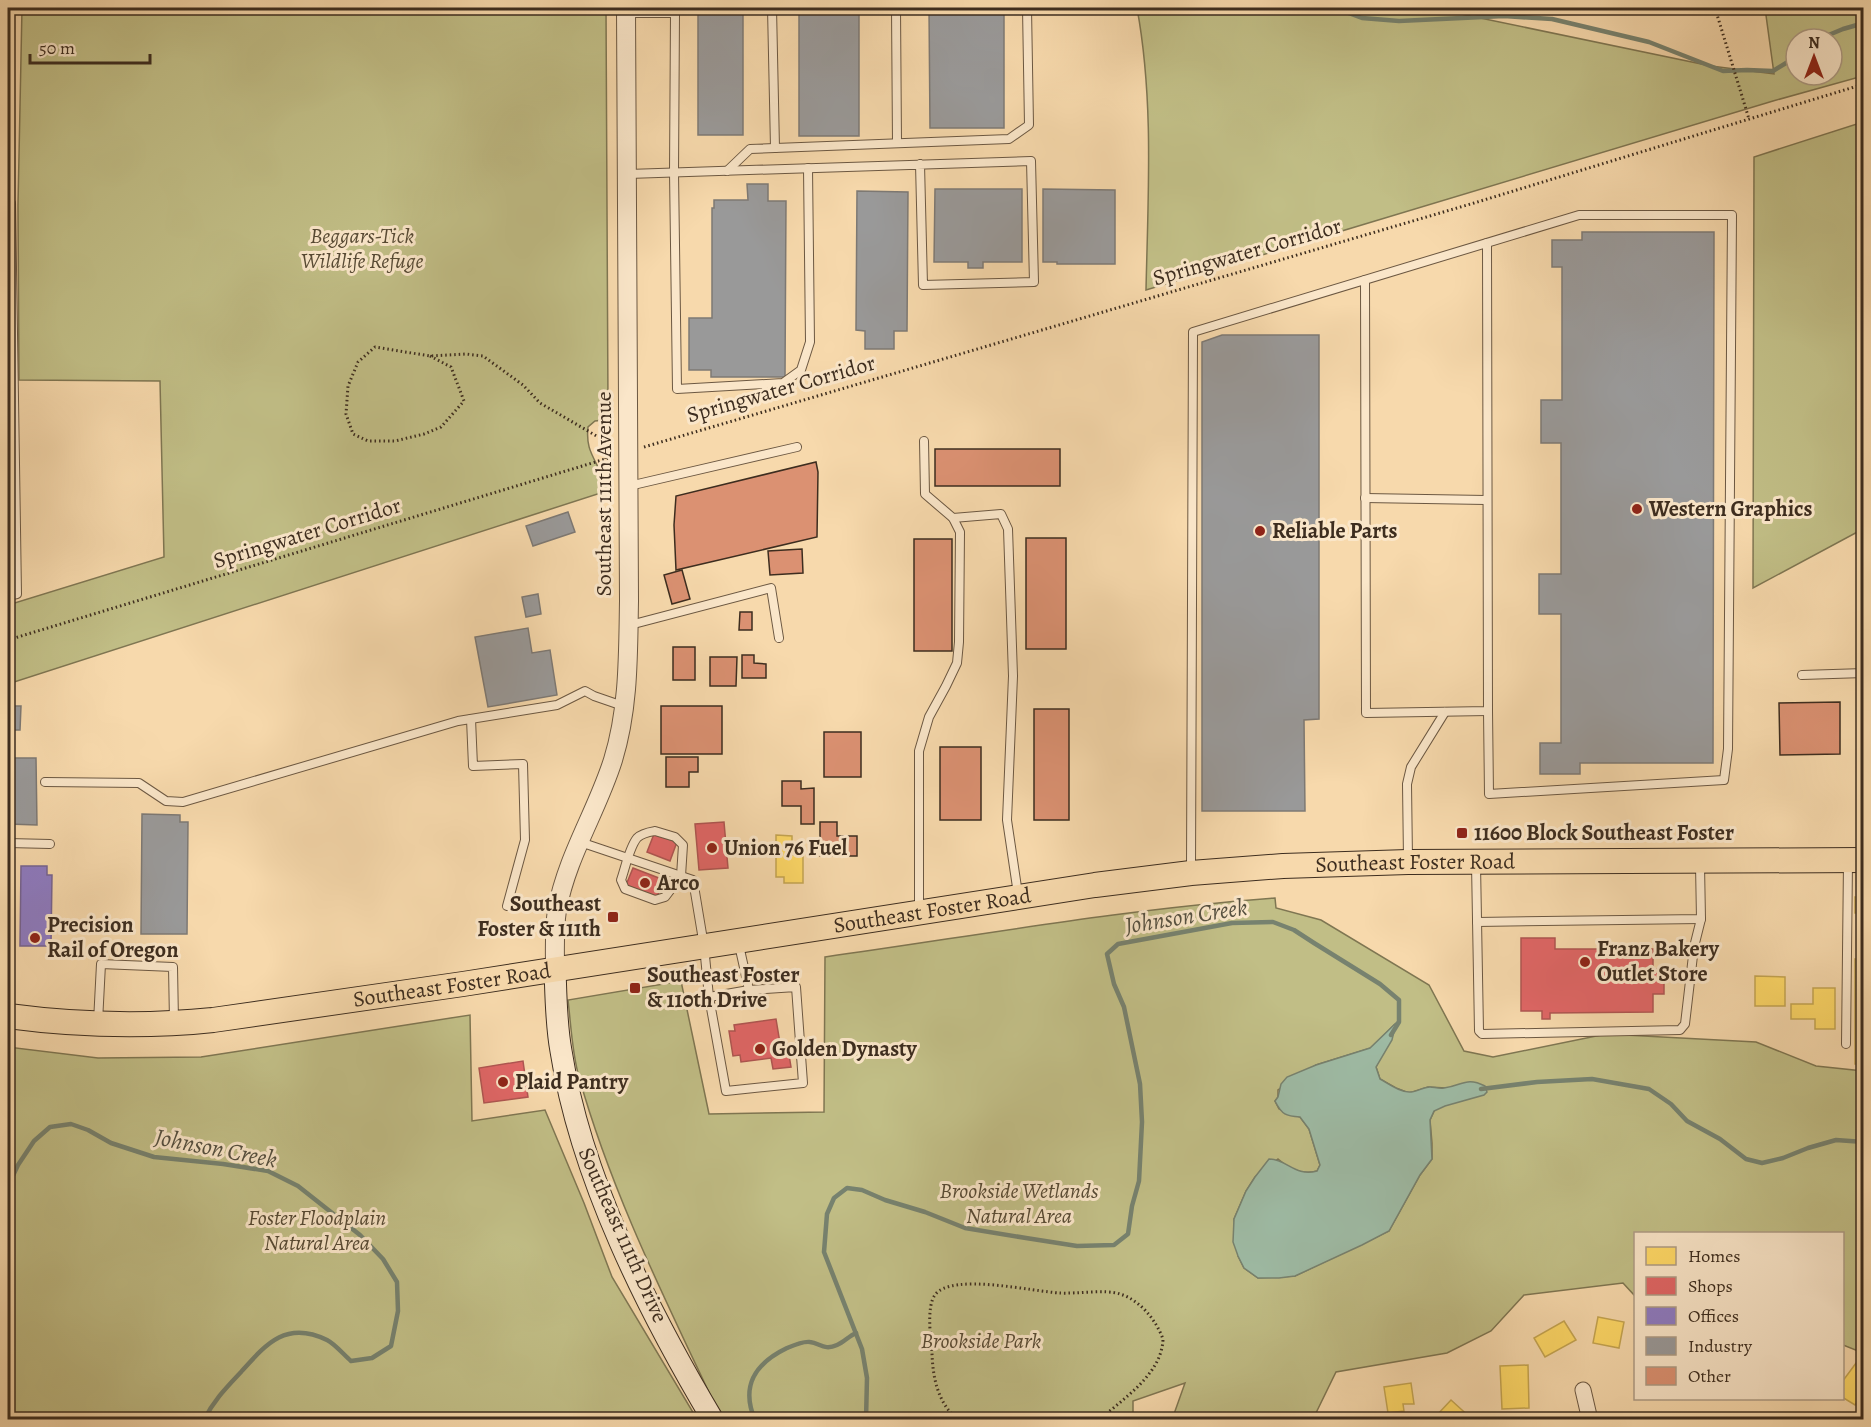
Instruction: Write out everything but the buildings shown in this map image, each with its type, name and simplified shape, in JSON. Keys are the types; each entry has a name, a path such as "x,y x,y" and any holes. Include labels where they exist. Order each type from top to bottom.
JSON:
{"main road":[{"name":"Southeast Foster Road","path":"8,1016 98,1023 174,1024 262,1014 1095,885 1191,873 1283,866 1408,862 1856,860"},
{"name":"Southeast 111th Drive","path":"555,969 561,1051 582,1145 638,1278 680,1362 713,1419"}],"street":[{"name":"Southeast 111th Avenue","path":"555,969 557,910 564,880 613,760 624,707 627,677 626,10"},
{"path":"1583,1390 1590,1419"}],"lane":[{"path":"772,8 775,148"},
{"path":"896,8 897,143"},
{"path":"727,171 750,149 1009,139 1029,125 1027,8"},
{"path":"626,10 675,13 674,172 677,389 783,383 801,370 810,342 808,168"},
{"path":"626,174 920,164 1031,161 1034,282 923,285 920,164"},
{"path":"8,203 11,203 12,516 17,594 8,596"},
{"path":"1191,873 1193,332 1486,243 1579,215 1732,214 1728,749 1724,780 1489,794 1486,243"},
{"path":"1365,280 1366,713 1488,711"},
{"path":"919,912 919,751 929,717 957,663 959,642 960,532 953,518 925,494 924,441"},
{"path":"628,487 797,447"},
{"path":"1365,498 1486,500"},
{"path":"953,518 1001,514 1008,529 1013,676 1007,820 1019,897"},
{"path":"8,578 16,578"},
{"path":"628,625 771,588 779,638"},
{"path":"1802,675 1863,673"},
{"path":"45,782 139,783 166,801 183,802 458,720 557,705 585,691 624,707"},
{"path":"1408,862 1407,784 1420,750 1445,712"},
{"path":"471,719 472,766 523,764 525,840 507,906"},
{"path":"655,831 675,837 683,845 681,876 665,897 655,900 625,889 621,880 637,838 655,831"},
{"path":"579,842 693,880 704,946 709,997 726,1091 803,1083 796,987 749,990 709,997"},
{"path":"8,843 50,843"},
{"path":"1846,1044 1856,860"},
{"path":"1476,862 1479,1031 1482,1034 1680,1030 1685,1024 1694,946 1701,918 1700,861"},
{"path":"1477,922 1701,918"},
{"path":"738,940 749,990"},
{"path":"98,1023 101,964 173,967 174,1024"}],"path":[{"path":"1715,8 1749,119"},
{"name":"Springwater Corridor","path":"639,448 1474,202 1863,84"},
{"path":"430,356 451,367 464,401 441,428 395,441 368,441 353,434 346,414 348,386 358,362 375,347 430,356 466,354 483,356 523,385 540,404 600,438 605,459"},
{"name":"Springwater Corridor","path":"8,640 615,456"},
{"path":"958,1419 943,1403 934,1378 931,1334 932,1303 937,1292 945,1288 990,1284 1051,1292 1117,1293 1132,1300 1153,1319 1162,1335 1163,1343 1153,1368 1145,1380 1099,1419"}],"green space":[{"name":"Beggars-Tick Wildlife Refuge","path":"22,8 606,8 608,407 604,407 604,420 595,421 588,427 588,439 599,469 611,466 610,490 8,684 8,605 164,557 160,381 19,380 18,205"},
{"path":"1137,8 1432,8 1711,66 1774,74 1765,8 1863,8 1863,76 1844,81 1844,27 1784,27 1784,87 1823,87 1146,290 1149,148 1146,78"},
{"path":"1863,122 1863,529 1753,588 1754,157"},
{"name":"Brookside Wetlands Natural Area","path":"1275,898 1276,908 1321,920 1429,985 1464,1051 1493,1057 1606,1034 1756,1042 1816,1066 1863,1071 1863,1353 1844,1345 1844,1232 1634,1232 1634,1295 1623,1283 1524,1295 1491,1331 1447,1353 1336,1372 1313,1419 1192,1419 1174,1414 1185,1383 1133,1401 1133,1419 724,1419 714,1403 658,1283 607,1161 577,1068 568,1000 681,981 709,1114 824,1112 825,957 1162,909","holes":["1395,1024 1376,1067 1380,1079 1409,1093 1428,1087 1445,1088 1430,1120 1432,1159 1420,1175 1389,1231 1295,1276 1258,1278 1244,1268 1238,1256 1234,1219 1246,1191 1255,1177 1278,1159 1301,1172 1317,1171 1320,1165 1309,1129 1300,1117 1279,1109 1275,1101 1278,1097 1278,1090 1316,1065 1371,1048"]},
{"name":"Foster Floodplain Natural Area","path":"470,1015 472,1121 545,1110 612,1277 697,1419 8,1419 8,1047 98,1058 201,1057"}],"shaded area":[{"path":"1396,1023 1392,1040 1376,1067 1380,1079 1407,1092 1427,1087 1444,1088 1473,1082 1485,1086 1487,1092 1484,1095 1434,1111 1430,1120 1432,1159 1420,1175 1389,1231 1295,1276 1258,1278 1244,1268 1233,1242 1234,1219 1246,1191 1269,1159 1303,1172 1317,1171 1320,1165 1309,1129 1300,1117 1282,1112 1275,1101 1281,1084 1287,1077 1316,1065 1370,1048"}],"waterway":[{"path":"1335,8 1362,18 1399,21 1504,16 1552,19 1649,42 1723,71 1773,71 1784,64"},
{"path":"1844,29 1864,23"},
{"name":"Johnson Creek","path":"866,1420 867,1378 862,1349 824,1252 827,1214 834,1198 847,1188 862,1190 965,1228 1026,1238 1077,1246 1114,1245 1128,1234 1139,1181 1142,1122 1140,1084 1124,1007 1114,984 1107,954 1118,944 1232,923 1273,922 1294,930 1380,984 1399,1000 1399,1022 1391,1035"},
{"name":"Johnson Creek","path":"1481,1089 1537,1082 1592,1079 1649,1089 1671,1104 1687,1121 1720,1139 1746,1159 1762,1163 1836,1140 1864,1142"},
{"name":"Johnson Creek","path":"8,1186 18,1165 34,1141 50,1127 71,1124 88,1130 111,1143 154,1157 268,1171 298,1186 360,1235 383,1259 397,1282 398,1311 391,1346 372,1358 351,1361 327,1340 313,1334 288,1334 268,1344 259,1352 216,1400 204,1420"},
{"name":"Johnson Creek","path":"755,1420 749,1396 750,1386 759,1368 767,1361 787,1348 804,1342 833,1347 856,1333"}],"place":[{"name":"Western Graphics","path":"1637,509"},
{"name":"Reliable Parts","path":"1260,531"},
{"name":"11600 Block Southeast Foster","path":"1462,833"},
{"name":"Union 76 Fuel","path":"712,848"},
{"name":"Arco","path":"645,883"},
{"name":"Southeast Foster & 111th","path":"613,917"},
{"name":"Precision Rail of Oregon","path":"35,938"},
{"name":"Franz Bakery Outlet Store","path":"1585,962"},
{"name":"Southeast Foster & 110th Drive","path":"635,988"},
{"name":"Golden Dynasty","path":"760,1049"},
{"name":"Plaid Pantry","path":"503,1082"}],"park label":[{"name":"Brookside Park","path":"981,1341"}]}
